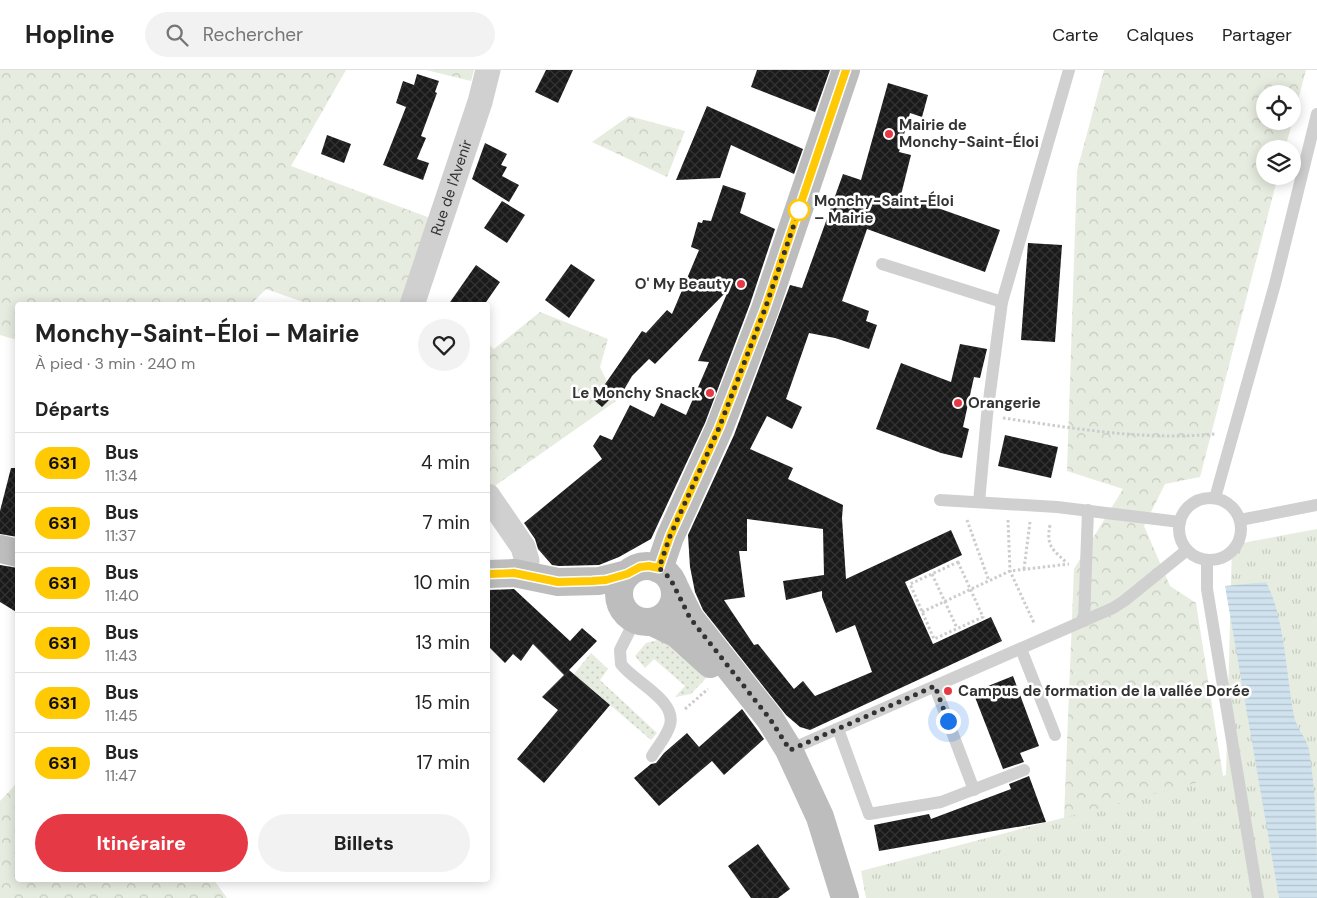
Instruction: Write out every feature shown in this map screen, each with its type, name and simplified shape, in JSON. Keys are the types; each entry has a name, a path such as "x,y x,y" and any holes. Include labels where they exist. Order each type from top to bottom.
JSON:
{"street":[{"name":"Rue de l'Avenir","path":"413,302 480,102 488,70"},
{"path":"627,574 622,582 619,596 622,606 638,618 666,615 672,606 675,596 666,577 670,536 719,428 765,309 846,70"},
{"path":"490,499 523,547 527,561 524,575"},
{"path":"0,549 15,552"},
{"path":"490,574 514,573 558,582 599,581 627,574 644,566 666,577 690,618 770,719 790,750 820,817 845,898"},
{"path":"558,582 677,634 770,719"}],"lane":[{"path":"979,502 987,415 1002,302 1068,70"},
{"path":"1215,498 1275,284 1317,114"},
{"path":"882,264 1002,302"},
{"path":"1203,498 1215,498 1230,505 1240,520 1240,540 1227,556 1217,560 1207,560 1193,555 1182,542 1179,532 1184,512 1192,503 1203,498"},
{"path":"940,500 1057,507 1180,522"},
{"path":"1240,520 1317,505"},
{"path":"1084,621 1088,510"},
{"path":"790,750 1113,608 1187,550"},
{"path":"1207,560 1207,589 1258,898"},
{"path":"638,618 622,642 620,650 621,664 665,704 671,715 671,724 667,733 652,756"},
{"path":"1021,649 1055,735"},
{"path":"935,686 974,790"},
{"path":"838,729 869,814 941,802 1024,770"}],"path":[{"path":"987,415 1114,434 1188,437 1233,432"},
{"path":"961,501 989,580"},
{"path":"1008,503 1010,571 1042,640"},
{"path":"1024,569 1032,505"},
{"path":"922,612 1010,571 1067,564 1052,550 1047,538 1050,521 1057,507"},
{"path":"958,562 970,589 983,617 934,639 910,584 958,562"},
{"path":"932,574 957,628"},
{"path":"671,715 687,709 722,676"}],"green space":[{"path":"0,70 346,70 291,166 430,218 402,302 303,302 266,289 253,302 15,302 15,339 0,335"},
{"path":"426,70 474,70 471,81"},
{"path":"1104,70 1306,70 1301,89 1301,85 1256,85 1256,130 1290,130 1287,140 1256,140 1256,185 1276,185 1200,477 1165,484 1144,526 1170,586 1196,603 1242,898 991,898 1064,818 1074,569 1123,489 1067,471 1077,171"},
{"path":"629,116 685,131 667,177 592,142"},
{"path":"540,312 608,339 600,367 616,401 490,489 490,346 494,349"},
{"path":"1317,529 1317,898 866,898 861,871 1226,775 1232,545"},
{"path":"658,640 674,646 707,677 691,694 675,697 685,686 654,659 645,668 635,656 646,643"},
{"path":"591,653 608,669 600,680 657,733 651,740 574,674"},
{"path":"15,785 15,882 215,882 227,898 0,898 0,801"}],"water":[{"path":"1266,582 1281,629 1294,716 1306,741 1312,768 1317,842 1317,898 1279,898 1225,586"}],"building":[{"path":"546,70 573,70 558,103 535,92"},
{"path":"757,70 830,70 815,112 751,87"},
{"path":"417,74 439,81 435,92 437,93 421,136 426,138 417,159 429,163 423,180 383,165 406,107 396,103 403,81 414,85"},
{"path":"888,83 928,95 922,117 910,113 899,152 911,155 901,195 1000,230 985,272 867,229 842,301 869,311 866,321 877,325 869,349 835,338 809,333 786,399 802,407 792,429 767,416 750,449 793,468 788,479 843,505 842,518 846,579 951,530 962,555 905,582 933,644 991,617 1002,641 810,730 800,727 786,715 703,610 695,592 690,567 688,535 734,435 790,285 802,288 843,174 861,180","holes":["747,519 823,529 824,575 783,581 786,600 822,591 822,597 836,633 855,625 872,672 815,696 803,681 794,689 758,644 754,645 724,600 745,597 739,551 747,551"]},
{"path":"707,106 803,149 794,174 731,145 720,178 676,180"},
{"path":"327,135 351,144 344,163 321,154"},
{"path":"485,143 507,154 501,165 507,167 502,176 519,185 509,202 472,179"},
{"path":"723,185 746,193 740,213 775,229 750,304 705,423 651,539 619,557 599,565 552,565 538,549 535,539 524,523 602,459 593,446 600,435 612,440 630,405 654,417 661,403 686,415 709,362 698,361 729,289 655,364 649,359 632,376 618,400 612,397 602,407 594,400 642,331 646,333 667,310 672,314 699,250 691,247 698,222 702,223 703,220 711,221"},
{"path":"502,201 525,215 507,243 484,228"},
{"path":"1028,243 1062,245 1055,342 1021,340"},
{"path":"571,264 595,280 569,318 545,300"},
{"path":"476,265 500,282 486,302 450,302"},
{"path":"960,344 987,349 980,378 974,377 963,427 969,429 962,458 941,453 876,429 901,363 951,382"},
{"path":"1005,435 1058,447 1051,478 998,466"},
{"path":"11,468 15,468 15,536 0,534 0,511"},
{"path":"0,565 15,568 15,611 0,602"},
{"path":"514,589 570,641 582,628 597,641 569,670 610,705 544,783 517,759 558,710 542,697 564,675 533,644 521,661 513,654 505,663 490,648 490,590"},
{"path":"1013,676 1039,746 1020,753 1024,762 1003,769 973,692"},
{"path":"742,709 764,739 724,775 712,761 659,806 634,778 651,764 656,763 664,753 687,733 699,747"},
{"path":"1029,776 1046,822 879,851 874,825 929,814 931,819 1011,789 1009,784"},
{"path":"758,844 790,889 778,898 751,898 728,866"}],"bus line":[{"name":"631","path":"490,574 514,573 558,582 592,581 606,580 627,574 644,566 659,568 670,536 719,428 765,309 846,70"}],"place":[{"name":"Mairie de Monchy-Saint-Éloi","path":"889,134"},
{"name":"Monchy-Saint-Éloi – Mairie","path":"799,210"},
{"name":"O' My Beauty","path":"741,284"},
{"name":"Le Monchy Snack","path":"710,393"},
{"name":"Orangerie","path":"958,403"},
{"name":"Campus de formation de la vallée Dorée","path":"948,691"}],"route":[{"path":"799,210 765,309 719,428 670,536 659,568 672,582 690,618 770,719 790,750 935,686 948,721"}]}
